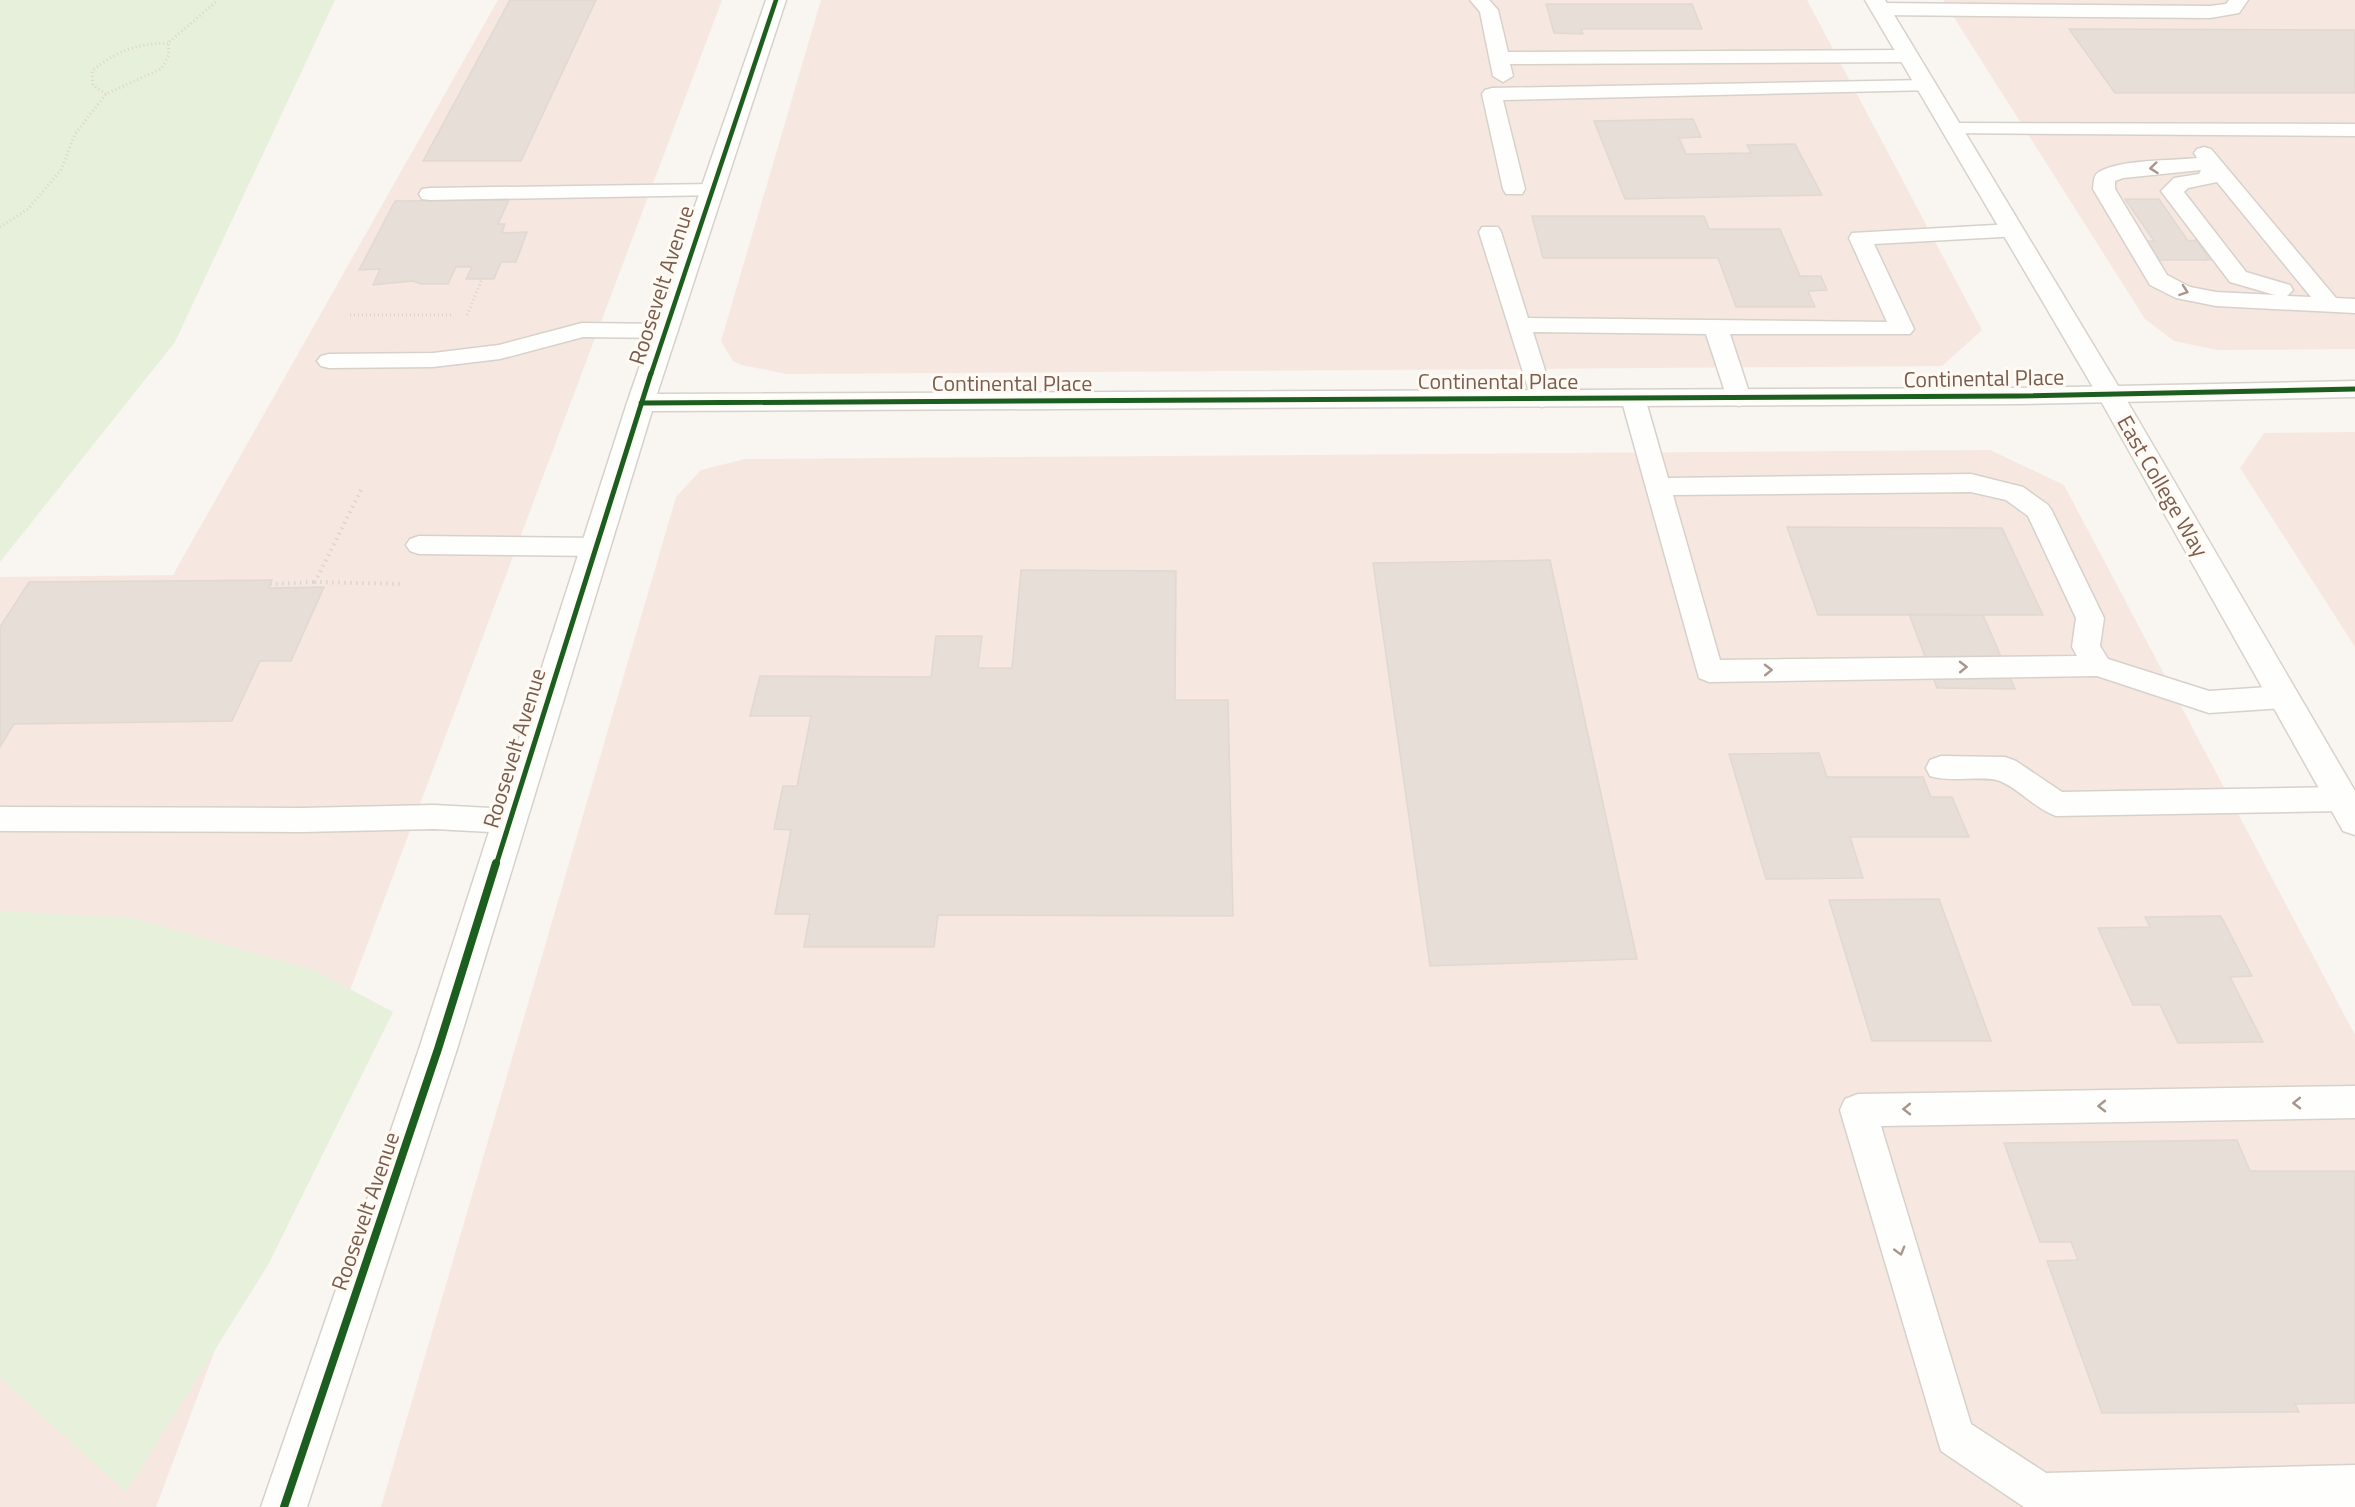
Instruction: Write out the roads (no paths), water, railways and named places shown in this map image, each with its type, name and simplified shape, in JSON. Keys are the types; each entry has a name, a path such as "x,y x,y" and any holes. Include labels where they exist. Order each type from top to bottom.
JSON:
{"street":[{"name":"Roosevelt Avenue","path":"284,1507 438,1049 641,403 776,0"},
{"name":"East College Way","path":"1877,4 2110,394 2349,810"},
{"name":"Continental Place","path":"641,403 1739,398 2355,389"}],"lane":[{"path":"1479,0 1489,10 1503,75 1492,94 1514,189"},
{"path":"1877,4 2210,12 2232,9 2239,0"},
{"path":"1499,58 1908,56"},
{"path":"1492,94 1926,86"},
{"path":"1951,129 2354,131"},
{"path":"2187,130 2328,303"},
{"path":"2212,163 2208,179 2182,183 2172,191 2238,277 2328,303"},
{"path":"2212,163 2121,172 2105,177 2104,189 2158,280 2184,293 2216,299 2355,306"},
{"path":"430,194 712,190"},
{"path":"1518,326 1902,329 1860,238 2012,231"},
{"path":"1490,232 1542,399"},
{"path":"1716,328 1739,398"},
{"path":"329,361 433,360 500,352 582,330 666,331"},
{"path":"1632,398 1709,671 2098,666 2209,702 2283,696"},
{"path":"1658,487 1971,483 2014,493 2038,511 2090,618 2086,647 2098,666"},
{"path":"419,545 596,547"},
{"path":"1941,768 2005,769 2056,804 2349,810"},
{"path":"0,819 434,818 509,821"},
{"path":"2355,1102 1858,1110 1955,1437 2041,1494 2355,1486"}]}
